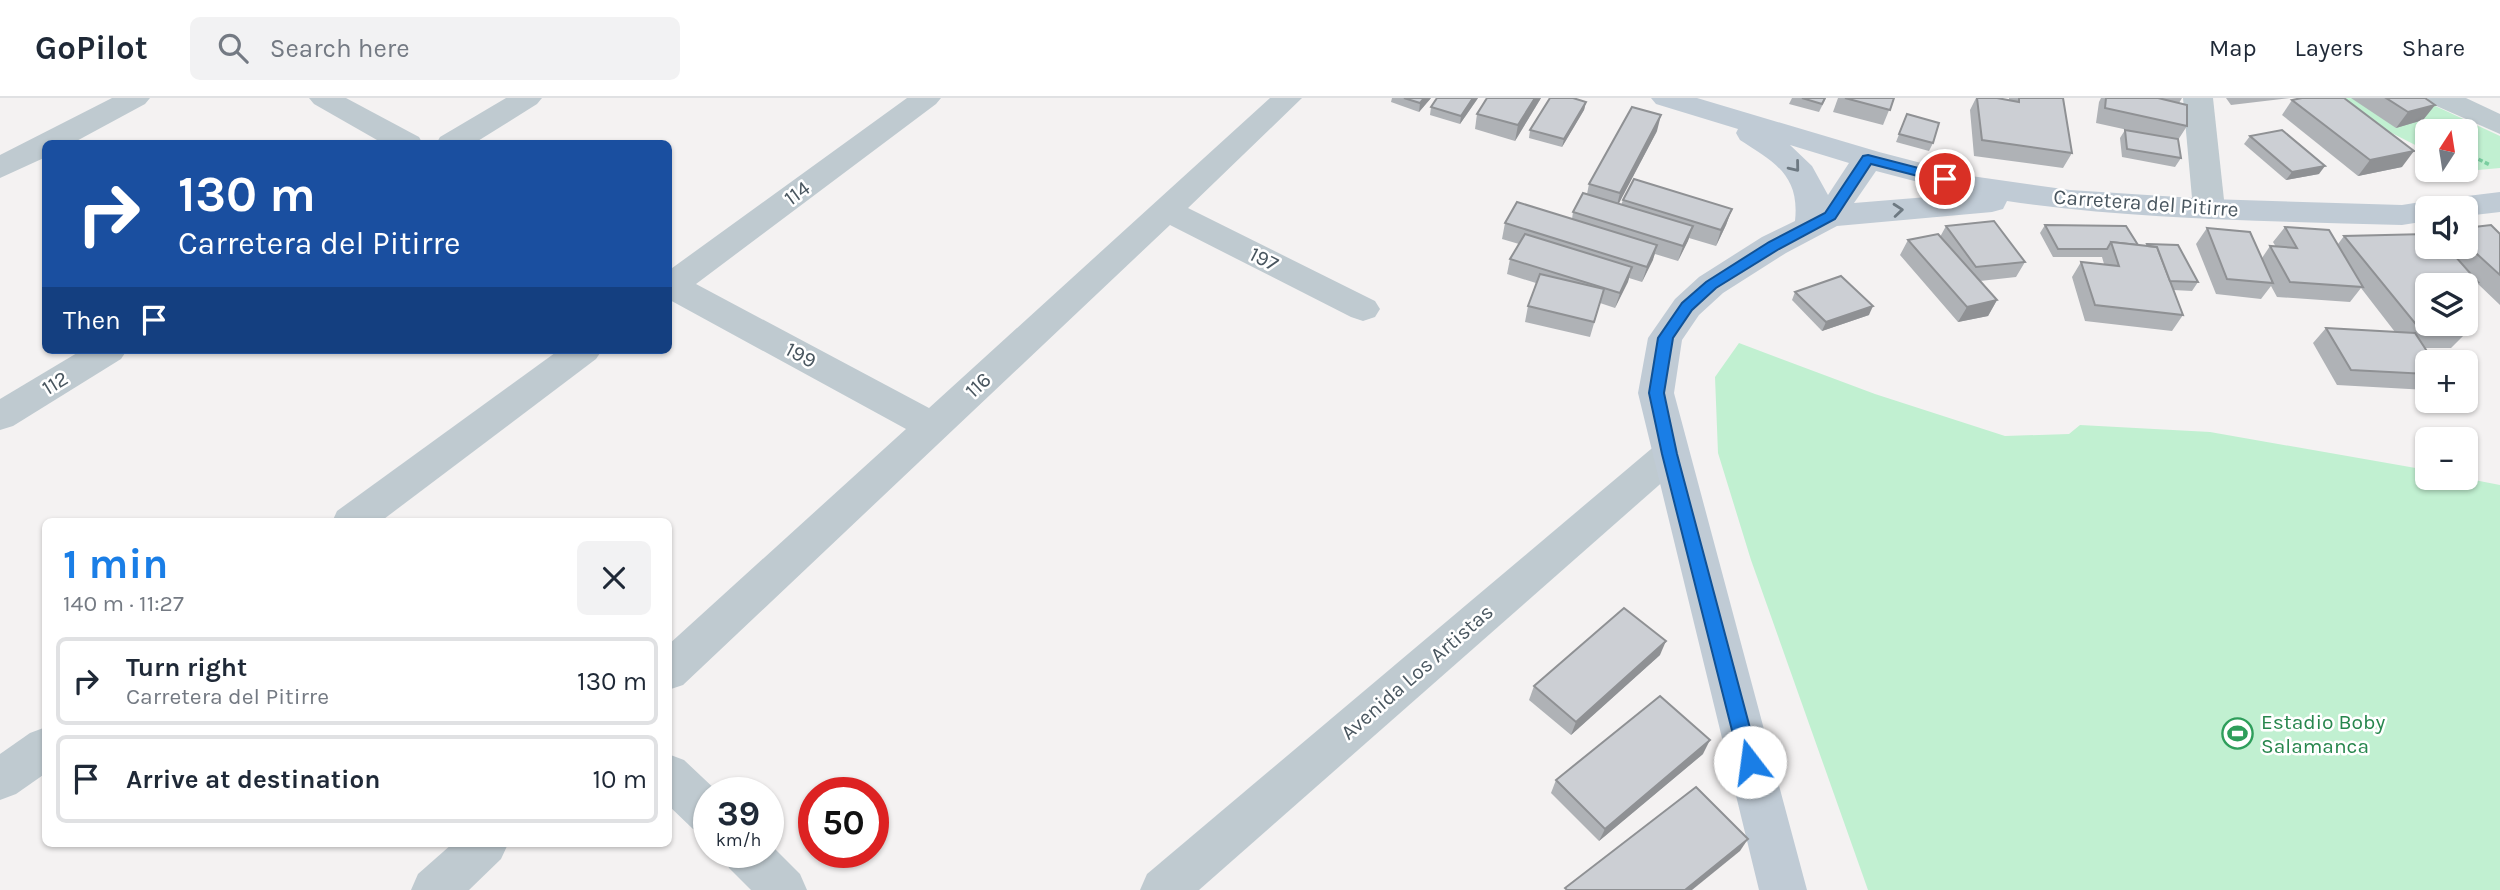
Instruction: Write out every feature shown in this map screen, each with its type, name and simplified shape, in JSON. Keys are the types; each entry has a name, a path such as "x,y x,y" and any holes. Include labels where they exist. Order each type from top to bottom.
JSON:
{"main road":[{"name":"Carretera del Pitirre","path":"1665,98 1868,159 1971,186 2070,200 2209,209 2402,215 2415,213"},
{"path":"1720,114 1784,154 1804,178 1820,221"},
{"path":"1783,890 1656,393 1665,338 1687,307 1711,285 1820,221 1868,159"},
{"path":"1820,221 1976,203 2070,200"},
{"path":"2478,205 2500,202"}],"street":[{"path":"54,140 135,98"},
{"path":"324,98 401,140"},
{"path":"458,140 527,98"},
{"name":"114","path":"672,284 926,98"},
{"name":"116","path":"672,668 1287,98"},
{"path":"2198,98 2209,209"},
{"path":"2442,98 2500,125"},
{"path":"0,168 42,146"},
{"name":"197","path":"1166,210 1363,309"},
{"name":"199","path":"672,288 933,427"},
{"name":"112","path":"0,416 102,354"},
{"path":"356,518 579,354"},
{"name":"Avenida Los Artistas","path":"1164,890 1670,454"},
{"path":"0,780 42,750"},
{"path":"672,778 693,798"},
{"path":"435,890 482,847"},
{"path":"762,868 783,890"}],"path":[{"path":"2478,159 2500,171"}],"green space":[{"path":"2323,98 2418,98 2463,119 2415,119 2415,145"},
{"path":"2478,126 2500,136 2500,168 2478,170"},
{"name":"Estadio Boby Salamanca","path":"1739,343 1875,394 2005,436 2069,434 2080,425 2210,432 2415,468 2415,490 2478,490 2478,481 2500,485 2500,890 1868,890 1751,560 1718,453 1715,377"}],"building":[{"path":"1404,98 1424,98 1420,103"},
{"path":"1437,98 1473,98 1461,116 1431,107"},
{"path":"1487,98 1535,98 1518,125 1477,114"},
{"path":"1550,98 1573,98 1586,102 1564,139 1530,130"},
{"path":"1802,98 1825,98 1822,104"},
{"path":"1845,98 1894,98 1890,110"},
{"path":"1977,98 2019,102 2019,98 2063,98 2072,153 1982,140"},
{"path":"2106,98 2158,98 2187,105 2187,126 2105,108"},
{"path":"2344,98 2414,151 2370,160 2292,100"},
{"path":"2386,98 2425,98 2435,105 2408,112"},
{"path":"1632,107 1661,115 1620,193 1589,184"},
{"path":"1907,114 1939,123 1933,143 1899,134"},
{"path":"2125,130 2178,139 2181,158 2127,149"},
{"path":"2282,130 2325,166 2292,172 2250,136"},
{"path":"1634,179 1732,209 1721,230 1623,200"},
{"path":"1583,193 1693,226 1683,246 1573,212"},
{"path":"1517,202 1657,245 1647,267 1505,223"},
{"path":"1994,221 2025,262 1976,267 1946,226"},
{"path":"2045,225 2126,226 2138,245 2111,242 2107,249 2058,249"},
{"path":"2491,225 2500,234 2500,275 2478,255 2478,227"},
{"path":"2285,227 2329,230 2363,287 2290,282 2270,246 2297,248"},
{"path":"2207,228 2250,232 2273,283 2227,279"},
{"path":"1525,234 1632,267 1620,293 1510,259"},
{"path":"1938,234 1997,300 1967,307 1908,240"},
{"path":"2415,234 2415,259 2458,259 2470,273 2415,273 2415,323 2344,236"},
{"path":"2111,242 2157,247 2183,315 2095,305 2081,262 2119,266"},
{"path":"2147,244 2178,245 2198,282 2170,281 2157,247"},
{"path":"1540,274 1604,289 1594,322 1528,306"},
{"path":"1841,276 1873,306 1826,322 1795,292"},
{"path":"2326,328 2415,333 2426,350 2415,350 2415,373 2351,370"},
{"path":"1624,608 1666,641 1576,722 1534,686"},
{"path":"1660,696 1710,740 1605,829 1556,780"},
{"path":"1696,787 1748,839 1685,890 1565,888"}],"place":[{"name":"Estadio Boby Salamanca","path":"2238,734"}],"route":[{"path":"1750,762 1656,393 1665,338 1687,307 1711,285 1774,246 1830,216 1868,159 1945,179"}]}
